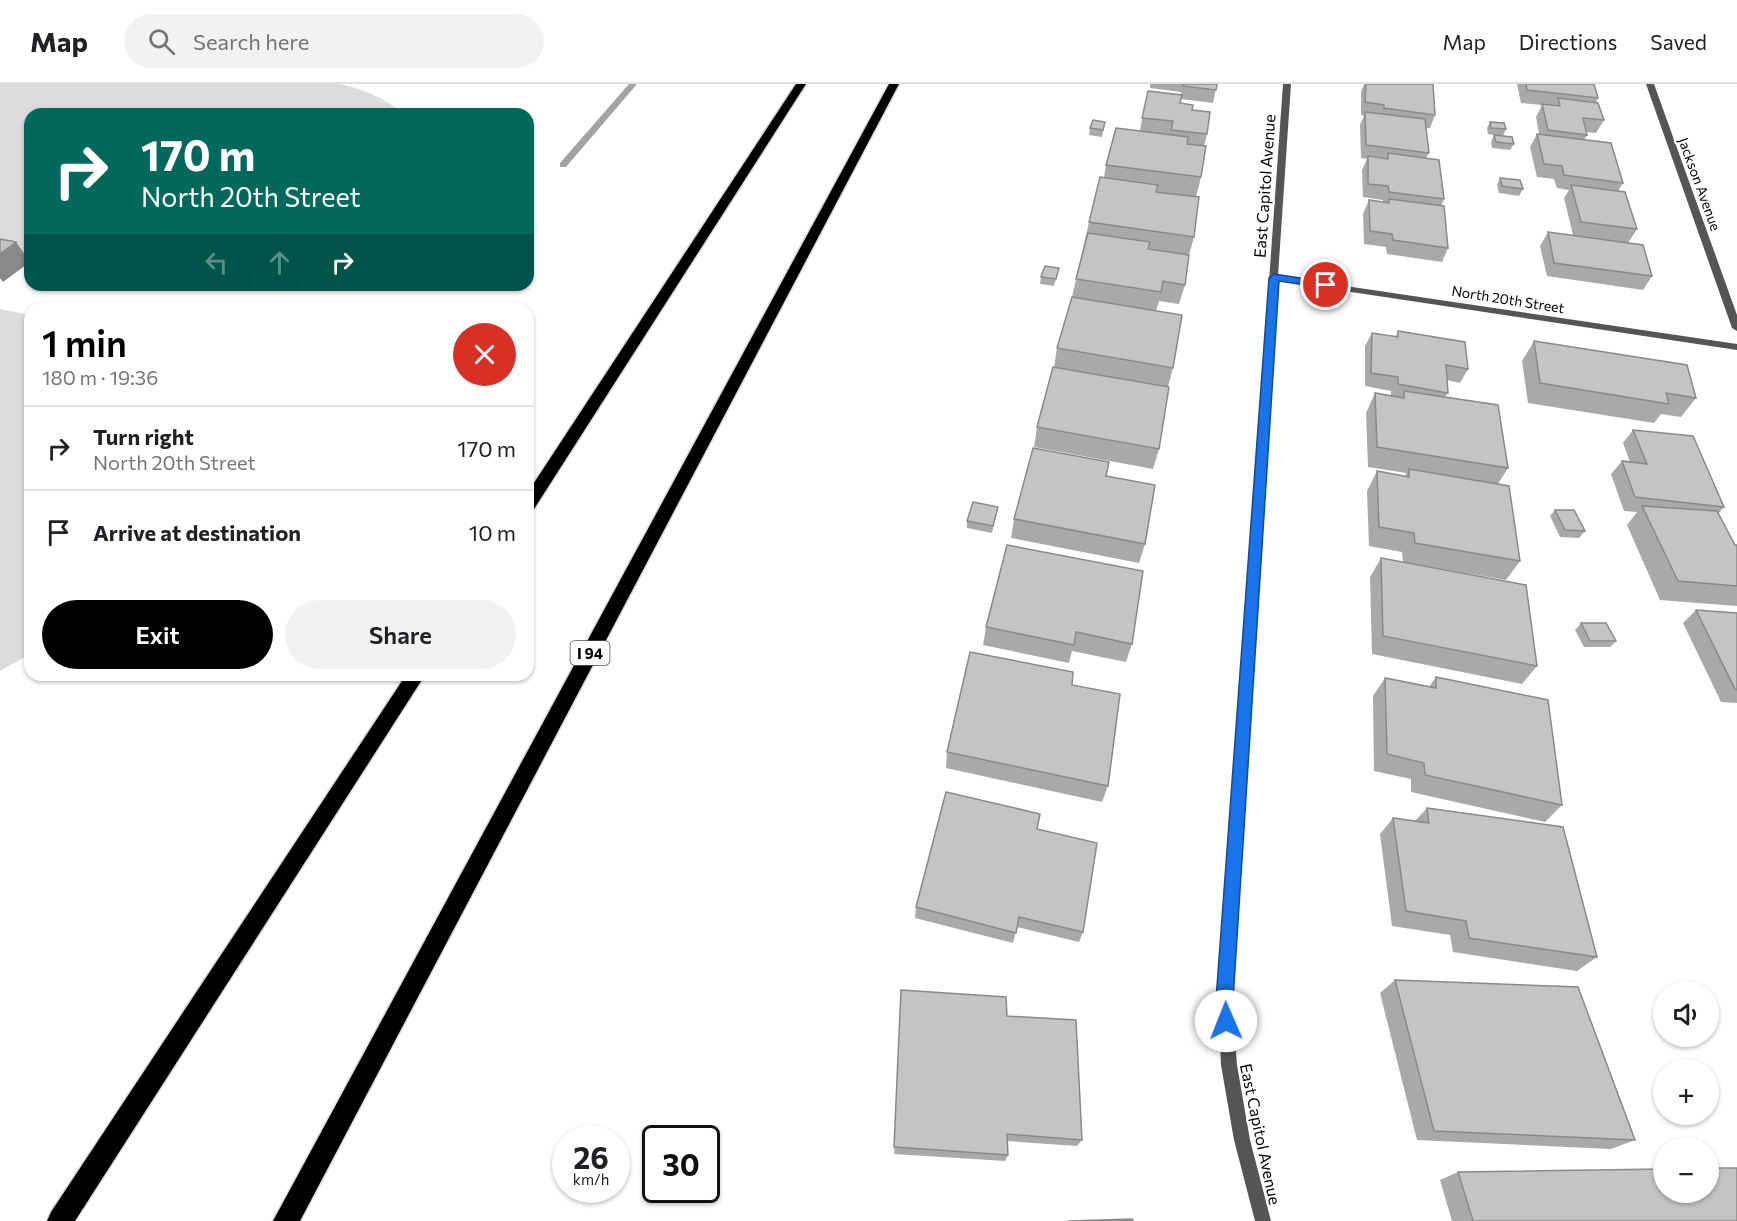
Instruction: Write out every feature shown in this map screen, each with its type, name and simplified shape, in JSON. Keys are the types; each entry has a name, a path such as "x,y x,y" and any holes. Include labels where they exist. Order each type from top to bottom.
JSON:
{"highway":[{"path":"534,496 801,84"},
{"name":"I 94","path":"286,1221 894,84"},
{"path":"60,1221 412,681"}],"street":[{"name":"East Capitol Avenue","path":"1263,1221 1242,1140 1230,1076 1225,1000 1287,84"},
{"name":"Jackson Avenue","path":"1650,84 1737,328"},
{"name":"North 20th Street","path":"1274,278 1737,348"}],"shaded area":[{"path":"0,84 340,84 373,95 395,108 24,108 24,254 0,249"},
{"path":"0,309 24,314 24,657 0,671"}],"building":[{"path":"1184,84 1217,84 1216,90 1183,86"},
{"path":"1366,84 1433,84 1435,115 1384,108 1384,105 1365,102"},
{"path":"1526,84 1594,84 1598,98 1527,90"},
{"path":"1148,91 1182,95 1180,103 1193,105 1192,110 1210,112 1207,134 1171,130 1173,121 1142,118"},
{"path":"1558,98 1598,103 1604,120 1583,118 1587,135 1548,130 1542,104 1560,106"},
{"path":"1365,112 1425,119 1429,153 1366,145"},
{"path":"1093,120 1105,122 1103,130 1090,128"},
{"path":"1490,122 1504,123 1506,129 1491,128"},
{"path":"1116,128 1188,137 1187,144 1206,146 1201,177 1106,165"},
{"path":"1537,134 1611,143 1623,183 1564,175 1562,166 1544,164"},
{"path":"1494,135 1512,137 1514,144 1496,142"},
{"path":"1388,153 1439,160 1444,199 1389,192 1388,186 1368,184 1368,156 1388,159"},
{"path":"1100,177 1158,185 1156,192 1199,197 1194,237 1089,222"},
{"path":"1500,178 1520,180 1523,189 1502,186"},
{"path":"1571,185 1625,192 1637,229 1581,222"},
{"path":"1389,199 1444,206 1448,248 1393,240 1392,234 1370,231 1369,200 1389,203"},
{"path":"1548,232 1643,245 1652,276 1554,263"},
{"path":"1088,233 1150,242 1148,249 1189,255 1185,285 1163,281 1161,292 1076,279"},
{"path":"0,239 16,242 0,254"},
{"path":"1045,266 1059,268 1056,279 1041,277"},
{"path":"1072,297 1182,315 1173,368 1057,348"},
{"path":"1398,331 1465,342 1468,369 1446,365 1448,393 1398,384 1398,377 1371,373 1372,333 1398,337"},
{"path":"1534,341 1687,365 1696,398 1666,393 1669,404 1540,383"},
{"path":"1053,367 1169,387 1159,449 1037,427"},
{"path":"1404,391 1498,405 1508,468 1377,447 1375,393 1404,398"},
{"path":"1633,430 1693,436 1724,507 1635,497 1622,461 1647,464"},
{"path":"1033,448 1109,462 1106,476 1155,485 1145,544 1014,519"},
{"path":"1409,469 1509,486 1520,561 1415,543 1414,533 1379,527 1377,471 1409,477"},
{"path":"973,502 998,507 993,526 967,521"},
{"path":"1642,506 1717,511 1737,545 1737,586 1678,581"},
{"path":"1555,510 1574,510 1585,531 1565,530"},
{"path":"1007,545 1143,571 1132,644 1076,632 1074,645 986,627"},
{"path":"1381,558 1526,585 1537,666 1383,636"},
{"path":"1696,610 1737,613 1737,690 1735,689"},
{"path":"1581,623 1606,623 1616,641 1590,641"},
{"path":"970,652 1073,672 1072,685 1120,694 1108,786 947,752"},
{"path":"1436,677 1548,700 1562,805 1425,775 1424,763 1387,754 1385,678 1436,688"},
{"path":"946,792 1040,814 1037,829 1097,843 1083,932 1019,917 1016,933 916,907"},
{"path":"1427,808 1563,827 1597,957 1469,938 1466,921 1406,911 1393,818 1429,823"},
{"path":"1395,980 1578,987 1635,1140 1434,1131"},
{"path":"901,990 1006,997 1007,1016 1076,1020 1082,1140 1007,1134 1008,1155 894,1147"},
{"path":"1719,1168 1737,1168 1737,1221 1473,1221 1458,1172 1653,1169 1653,1203 1719,1203"},
{"path":"1132,1219 1133,1221 1068,1221"}],"waterway":[{"path":"563,165 633,84"}],"route":[{"path":"1226,1021 1225,1000 1274,278 1326,285"}]}
